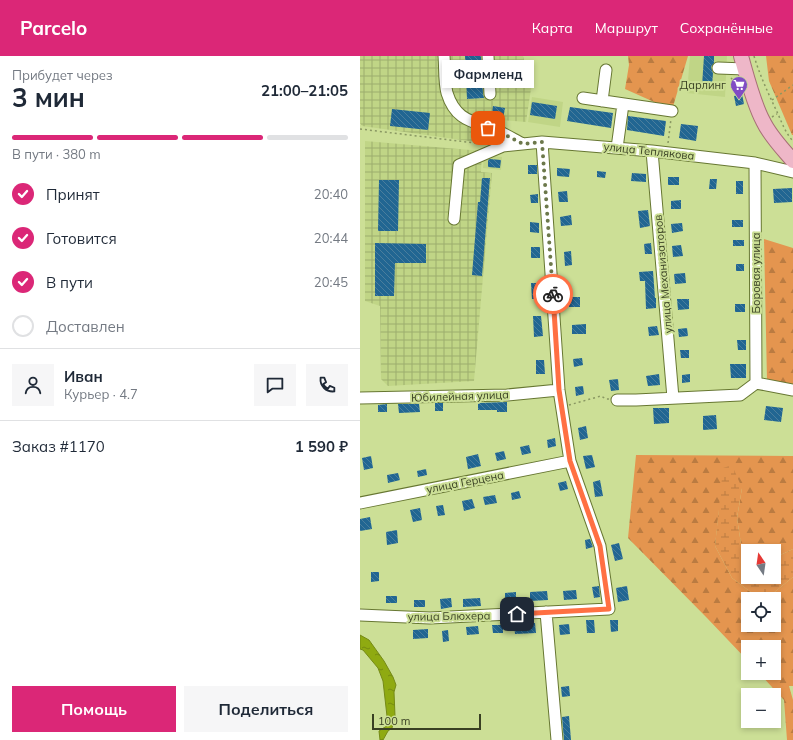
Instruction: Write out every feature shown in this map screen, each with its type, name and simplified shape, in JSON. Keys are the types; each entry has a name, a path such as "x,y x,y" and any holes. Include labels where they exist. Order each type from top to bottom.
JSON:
{"main road":[{"path":"743,63 763,121 776,141 793,161"}],"street":[{"path":"444,56 447,91 451,104 458,113 468,120 498,131 523,144"},
{"path":"488,56 490,94"},
{"path":"718,68 743,63"},
{"path":"602,101 606,70"},
{"path":"583,98 672,111"},
{"path":"617,148 623,104"},
{"path":"542,142 559,390 570,461"},
{"name":"улица Теплякова","path":"454,219 459,165 503,146 542,142 652,151 755,163 793,172"},
{"name":"улица Механизаторов","path":"652,151 673,398"},
{"name":"Боровая улица","path":"755,163 756,382"},
{"path":"617,400 740,395 756,382 793,390"},
{"name":"Юбилейная улица","path":"360,398 507,395 559,390"},
{"name":"улица Герцена","path":"360,503 570,461"},
{"name":"улица Блюхера","path":"360,615 430,618 609,609 600,546 570,461"},
{"path":"546,612 557,740"}],"path":[{"path":"754,56 771,100 784,128 793,141"},
{"path":"771,100 793,85"},
{"path":"667,153 672,111"},
{"path":"360,129 503,146"},
{"path":"562,406 602,396 606,399 617,400"}],"shaded area":[{"path":"360,56 523,56 526,68 532,72 526,122 500,120 497,145 362,126 360,123"},
{"path":"690,56 727,56 725,97 687,93"},
{"path":"532,97 563,102 560,127 528,122"},
{"path":"365,141 482,151 481,172 492,173 474,381 388,386 381,379 380,306 365,301"},
{"path":"484,155 502,157 501,170 483,168"}],"green space":[{"path":"628,56 688,56 672,110 625,89 629,65"},
{"path":"766,56 793,56 793,135 769,81"},
{"path":"764,239 793,248 793,385 767,380"},
{"path":"636,455 793,456 793,549 781,555 781,544 741,544 737,518 742,488 719,510 715,546 732,578 751,592 741,592 741,632 781,632 781,592 775,592 793,577 793,686 789,686 793,700 793,740 787,740 784,700 781,697 781,688 773,688 765,680 781,680 781,640 741,640 741,654 628,538"},
{"path":"732,465 742,488 737,518 741,544 741,584 781,584 781,555 793,549 793,577 775,592 751,592 732,578 715,546 723,468"}],"water":[{"path":"360,635 369,640 384,661 396,685 394,692 395,716 392,728 388,731 383,740 380,740 379,731 388,725 383,681 378,668 363,650 360,649"}],"building":[{"path":"465,56 481,56 484,98 467,99"},
{"path":"704,56 714,56 714,63 711,67 713,73 712,87 702,86"},
{"name":"Дарлинг","path":"742,94 744,104 736,106 734,96"},
{"path":"532,102 557,106 555,119 530,115"},
{"path":"493,106 505,108 503,119 499,119 499,124 491,121"},
{"path":"570,107 613,113 611,128 567,121"},
{"path":"392,109 430,113 428,130 390,126"},
{"path":"628,116 666,121 664,136 627,130"},
{"path":"681,124 698,126 696,141 679,138"},
{"path":"488,160 501,160 500,168 488,167"},
{"path":"528,165 537,165 537,174 528,174"},
{"path":"557,168 570,169 569,177 557,176"},
{"path":"597,171 606,172 605,178 597,177"},
{"path":"632,173 646,174 646,182 631,181"},
{"path":"668,177 679,177 679,185 668,185"},
{"path":"482,178 490,178 482,276 472,275 478,202 480,202"},
{"path":"710,179 717,179 716,189 709,189"},
{"path":"379,180 399,180 398,231 378,231"},
{"path":"736,181 743,181 743,194 736,194"},
{"path":"792,188 792,202 774,203 773,189"},
{"path":"567,191 568,202 559,202 558,192"},
{"path":"538,194 538,203 531,203 530,195"},
{"path":"681,200 681,209 671,209 671,201"},
{"path":"648,210 650,226 640,228 638,211"},
{"path":"571,215 572,225 561,226 560,217"},
{"path":"732,220 743,220 743,227 732,227"},
{"path":"530,222 539,223 539,233 530,232"},
{"path":"682,223 683,231 672,233 671,224"},
{"path":"733,240 744,240 744,246 733,246"},
{"path":"375,243 426,244 426,263 395,263 394,296 375,296"},
{"path":"651,243 652,254 645,254 644,244"},
{"path":"681,245 683,256 673,257 672,246"},
{"path":"531,247 540,247 540,258 531,258"},
{"path":"571,251 572,265 565,266 564,252"},
{"path":"736,264 744,264 744,271 736,271"},
{"path":"653,271 656,308 646,309 645,281 640,281 639,272"},
{"path":"685,273 686,283 675,284 674,274"},
{"path":"531,283 540,283 542,299 532,299"},
{"path":"569,297 580,297 580,307 569,307"},
{"path":"677,299 689,299 689,309 678,310"},
{"path":"735,304 745,304 745,312 735,312"},
{"path":"533,316 541,316 543,336 534,337"},
{"path":"586,324 586,334 572,334 572,325"},
{"path":"657,326 659,335 649,336 648,327"},
{"path":"687,328 688,336 679,337 678,329"},
{"path":"737,340 746,340 746,350 738,350"},
{"path":"680,350 689,350 689,358 681,358"},
{"path":"582,358 583,365 574,367 573,359"},
{"path":"536,360 544,360 545,374 536,374"},
{"path":"730,364 746,364 746,378 731,378"},
{"path":"659,374 660,385 648,386 646,376"},
{"path":"690,374 690,382 682,383 682,375"},
{"path":"618,379 619,390 611,391 609,380"},
{"path":"583,386 584,394 576,396 575,387"},
{"path":"507,402 507,412 497,412 497,410 478,410 478,403"},
{"path":"435,403 443,403 443,411 435,411"},
{"path":"387,404 387,412 378,412 378,405"},
{"path":"398,404 419,404 420,412 399,413"},
{"path":"766,406 783,408 781,422 764,420"},
{"path":"653,408 669,408 669,423 654,424"},
{"path":"716,415 717,429 703,430 703,416"},
{"path":"586,426 588,438 580,440 578,428"},
{"path":"555,438 556,446 548,448 547,440"},
{"path":"529,445 531,453 522,455 520,447"},
{"path":"504,451 506,459 497,461 495,453"},
{"path":"478,454 481,466 468,469 466,457"},
{"path":"592,455 595,467 586,469 583,456"},
{"path":"371,456 373,468 364,470 362,458"},
{"path":"426,469 427,475 418,477 417,471"},
{"path":"398,473 400,480 388,483 387,475"},
{"path":"600,480 603,496 595,497 593,482"},
{"path":"566,481 568,489 560,491 558,483"},
{"path":"519,491 521,498 512,500 511,493"},
{"path":"495,495 497,503 485,505 483,497"},
{"path":"472,499 475,508 464,511 462,501"},
{"path":"443,505 445,515 438,516 436,506"},
{"path":"420,508 422,520 413,522 410,510"},
{"path":"370,517 372,529 360,531 360,519"},
{"path":"397,530 398,543 387,545 386,532"},
{"path":"590,539 593,547 586,549 585,540"},
{"path":"619,543 623,559 615,561 611,545"},
{"path":"371,572 379,572 379,581 371,582"},
{"path":"599,586 600,597 594,598 592,587"},
{"path":"627,586 629,600 618,602 616,588"},
{"path":"576,590 577,599 564,600 563,591"},
{"path":"547,591 548,600 530,601 530,592"},
{"path":"516,592 516,603 505,603 505,593"},
{"path":"386,596 397,596 397,603 386,603"},
{"path":"451,598 452,607 441,609 440,599"},
{"path":"480,598 481,606 463,607 463,599"},
{"path":"414,600 425,600 425,607 414,607"},
{"path":"586,620 594,620 595,633 587,633"},
{"path":"610,620 618,620 618,631 611,632"},
{"path":"535,623 536,633 515,634 514,624"},
{"path":"569,624 570,634 560,635 559,625"},
{"path":"492,625 503,625 503,633 493,633"},
{"path":"478,626 479,634 467,635 466,627"},
{"path":"428,629 428,638 413,639 413,630"},
{"path":"448,630 449,641 443,642 442,631"},
{"path":"569,686 570,696 562,697 561,687"},
{"path":"569,716 571,740 564,740 562,717"}],"way so far":[{"path":"488,128 498,131 523,144 542,142 553,294"}],"place":[{"name":"Дарлинг","path":"739,100"},
{"name":"Фармленд","path":"488,128"}],"route":[{"path":"517,614 609,609 600,546 570,461 559,390 553,294"}]}
